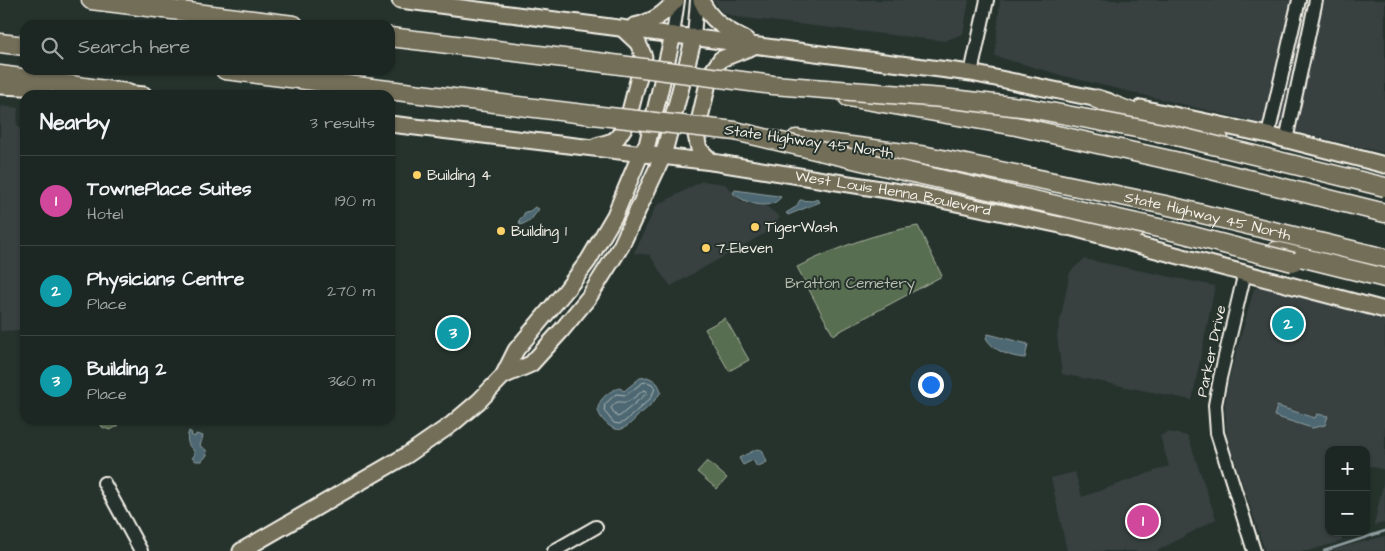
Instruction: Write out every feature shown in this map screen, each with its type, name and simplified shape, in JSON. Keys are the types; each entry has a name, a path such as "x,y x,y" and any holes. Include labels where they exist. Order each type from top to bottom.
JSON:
{"highway":[{"path":"91,0 253,20"},
{"path":"395,38 773,85 1016,126 1179,162 1385,213"},
{"path":"0,43 20,45"},
{"path":"0,75 105,90"},
{"name":"State Highway 45 North","path":"266,75 388,90"},
{"path":"773,85 943,98 1029,108 1168,134 1385,187"},
{"name":"State Highway 45 North","path":"395,91 735,130 927,156 1166,205 1385,258"},
{"path":"1098,99 1139,115 1385,187"},
{"path":"735,130 904,171 1182,233 1385,288"},
{"path":"1065,226 1113,227 1260,247 1385,278"}],"main road":[{"path":"400,0 971,73 1268,135 1385,165"},
{"path":"622,28 650,22 661,16 677,0"},
{"path":"699,0 708,14 719,24 756,46"},
{"path":"594,147 613,141 627,123 644,57 638,43 622,28"},
{"path":"241,551 430,441 479,401 503,376 516,350 578,275 615,215 641,153 647,145 673,35"},
{"path":"503,376 531,364 561,331 589,297 621,246 663,156 694,37"},
{"path":"712,162 700,149 696,135 712,72 721,59 756,46"},
{"path":"0,86 72,90"},
{"name":"West Louis Henna Boulevard","path":"395,125 712,162 918,195 1065,226 1385,310"},
{"path":"578,275 596,286"}],"street":[{"path":"673,35 677,0"},
{"path":"694,37 699,0"},
{"path":"971,73 987,0"},
{"path":"1268,135 1299,0"},
{"path":"1286,140 1316,0"},
{"name":"Parker Drive","path":"1245,272 1215,405 1218,433 1254,551"},
{"path":"104,483 142,551"},
{"path":"554,551 596,527"}],"shaded area":[{"path":"713,0 969,0 963,34 944,41 736,17 722,12"},
{"path":"1000,0 1385,0 1385,153 1064,76 995,56"},
{"path":"0,106 18,108 17,124 20,129 20,330 0,331"},
{"path":"702,181 725,184 741,201 752,205 766,206 780,217 771,230 671,286 650,255 634,253 656,206"},
{"path":"1084,259 1215,286 1192,400 1062,374 1057,336 1070,272"},
{"path":"1260,286 1385,317 1385,470 1370,466 1370,446 1325,446 1325,536 1341,536 1342,541 1308,551 1265,551 1227,437 1225,406 1227,386 1254,289"},
{"path":"1168,432 1188,436 1216,519 1157,551 1067,551 1051,478 1075,472 1082,497 1169,466 1160,436"},
{"path":"1385,475 1385,523 1374,525"},
{"path":"1385,536 1385,551 1328,551"}],"green space":[{"name":"Bratton Cemetery","path":"918,226 942,276 833,335 797,267 856,242"},
{"path":"725,318 749,360 729,371 705,329"},
{"path":"101,425 118,425 110,430"},
{"path":"707,461 727,478 717,489 697,472"}],"water":[{"path":"735,190 781,197 776,202 770,204 750,203 733,193"},
{"path":"818,199 820,202 788,215 786,213 796,207 800,200 812,201"},
{"path":"535,207 539,209 530,221 520,225 519,220 525,212"},
{"path":"988,334 1028,344 1025,358 1008,355 998,350 989,343 986,338"},
{"path":"647,377 656,382 661,392 654,401 622,429 614,428 606,423 600,416 598,408 603,398 610,392 620,388 624,391 640,378"},
{"path":"1277,406 1315,418 1317,414 1328,416 1325,425 1312,428 1274,416"},
{"path":"189,431 195,437 196,434 203,436 200,446 206,450 207,455 202,461 196,461 192,458 194,451 188,442"},
{"path":"757,449 762,450 767,462 757,467 753,460 743,465 739,458"}],"waterway":[{"path":"1324,551 1385,531"}],"place":[{"name":"Building 4","path":"417,175"},
{"name":"TigerWash","path":"755,227"},
{"name":"Building 1","path":"501,231"},
{"name":"7-Eleven","path":"706,248"},
{"name":"Physicians Centre","path":"1288,324"},
{"name":"Building 2","path":"453,333"},
{"name":"TownePlace Suites","path":"1143,521"}]}
